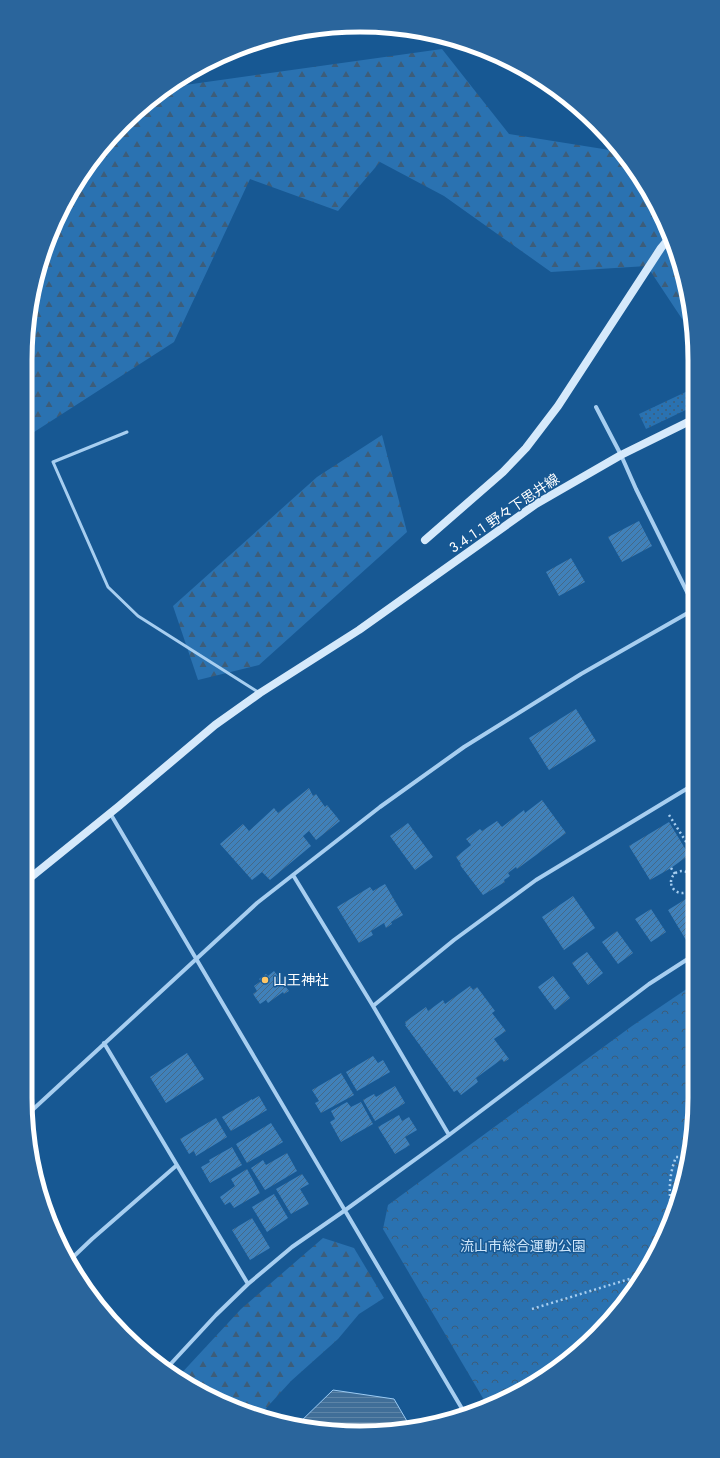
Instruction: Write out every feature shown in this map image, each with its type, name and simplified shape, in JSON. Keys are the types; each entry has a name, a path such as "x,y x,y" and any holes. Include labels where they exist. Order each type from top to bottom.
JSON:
{"street":[{"path":"425,540 503,472 526,448 558,406 666,242"},
{"path":"596,407 688,594"},
{"name":"3.4.1.1 野々下思井線","path":"32,876 215,725 260,693 359,630 536,504 621,456 688,422"},
{"path":"33,1110 257,903 380,807 464,747 581,674 688,613"},
{"path":"373,1006 454,940 536,880 688,788"},
{"path":"110,813 463,1410"},
{"path":"293,874 449,1134"},
{"path":"170,1365 216,1315 248,1284 292,1247 449,1134 649,984 688,959"},
{"path":"104,1043 248,1284"},
{"path":"73,1257 178,1165"}],"lane":[{"path":"127,432 54,462 108,587 138,616 260,693"}],"path":[{"path":"663,804 688,845"},
{"path":"671,868 675,874"},
{"path":"688,873 682,871 675,874 671,880 674,890 681,893 688,890"},
{"path":"670,1205 669,1195 671,1170 676,1157 683,1157"},
{"path":"532,1309 635,1277"}],"green space":[{"path":"442,49 509,134 612,150 633,178 644,196 663,234 677,275 682,296 686,324 647,266 551,272 444,196 380,162 338,211 250,179 174,342 32,433 32,360 35,317 43,275 57,234 87,178 113,144 144,113 180,86"},
{"path":"688,391 688,409 646,429 639,414"},
{"path":"382,435 407,532 259,665 198,680 173,606 317,477"},
{"name":"流山市総合運動公園","path":"688,988 688,1098 685,1141 677,1183 663,1224 633,1280 607,1314 592,1330 576,1345 542,1371 524,1382 485,1401 383,1229 388,1205 632,1026"},
{"path":"323,1238 354,1248 384,1298 359,1314 338,1339 291,1381 263,1411 234,1401 182,1373 241,1309"}],"shaded area":[{"path":"333,1390 394,1399 408,1422 360,1426 301,1421"}],"building":[{"path":"639,521 652,546 622,562 608,537"},
{"path":"571,558 585,582 559,596 546,572"},
{"path":"576,709 596,741 549,770 529,738"},
{"path":"309,788 313,796 316,794 325,807 327,805 340,821 316,840 309,831 303,836 311,846 270,880 262,872 252,880 220,844 243,824 249,831 274,808 278,813"},
{"path":"542,800 566,833 517,869 516,867 508,873 510,876 504,880 505,882 483,895 460,865 461,864 456,857 471,845 466,839 480,829 482,831 497,821 502,827 524,810 525,813"},
{"path":"669,822 688,856 650,880 629,846"},
{"path":"408,823 433,857 415,870 390,836"},
{"path":"385,884 403,915 391,922 392,924 386,928 384,923 371,931 373,935 359,943 337,907 370,887 373,891"},
{"path":"573,896 595,928 564,950 542,917"},
{"path":"688,898 688,939 686,940 668,910"},
{"path":"651,909 666,932 651,942 635,919"},
{"path":"617,931 633,953 618,964 602,942"},
{"path":"587,952 603,973 588,985 572,963"},
{"path":"274,971 289,991 284,994 283,992 268,1003 266,1000 260,1004 253,994 257,991 254,986 261,981 259,979 266,974 268,976"},
{"path":"553,976 570,998 555,1010 538,987"},
{"path":"470,986 473,990 477,987 495,1011 492,1013 506,1031 494,1039 509,1059 504,1062 502,1059 476,1078 478,1082 461,1095 457,1090 454,1092 405,1025 405,1022 426,1007 428,1011 443,1000 445,1004"},
{"path":"187,1053 204,1079 166,1103 150,1077"},
{"path":"373,1056 378,1063 383,1060 390,1072 357,1091 346,1072"},
{"path":"341,1073 354,1095 321,1113 315,1103 319,1101 312,1090"},
{"path":"395,1086 405,1103 375,1121 363,1100 374,1094 376,1097"},
{"path":"259,1096 267,1110 231,1131 222,1117"},
{"path":"347,1102 351,1107 361,1102 373,1124 341,1142 330,1122 335,1119 331,1111"},
{"path":"399,1115 402,1121 409,1117 417,1130 405,1137 410,1145 395,1154 378,1127"},
{"path":"216,1118 227,1137 196,1156 194,1151 189,1154 180,1139"},
{"path":"271,1123 283,1142 247,1163 236,1144"},
{"path":"232,1147 242,1165 210,1183 201,1167 210,1162 209,1160"},
{"path":"287,1153 297,1171 265,1190 251,1168 263,1160 266,1165"},
{"path":"247,1169 260,1193 234,1208 230,1202 225,1205 220,1197 235,1186 231,1179"},
{"path":"302,1174 309,1184 300,1189 309,1204 291,1214 276,1189"},
{"path":"274,1194 288,1218 267,1232 252,1207"},
{"path":"252,1218 270,1248 250,1260 232,1230"}],"place":[{"name":"山王神社","path":"265,980"}]}
